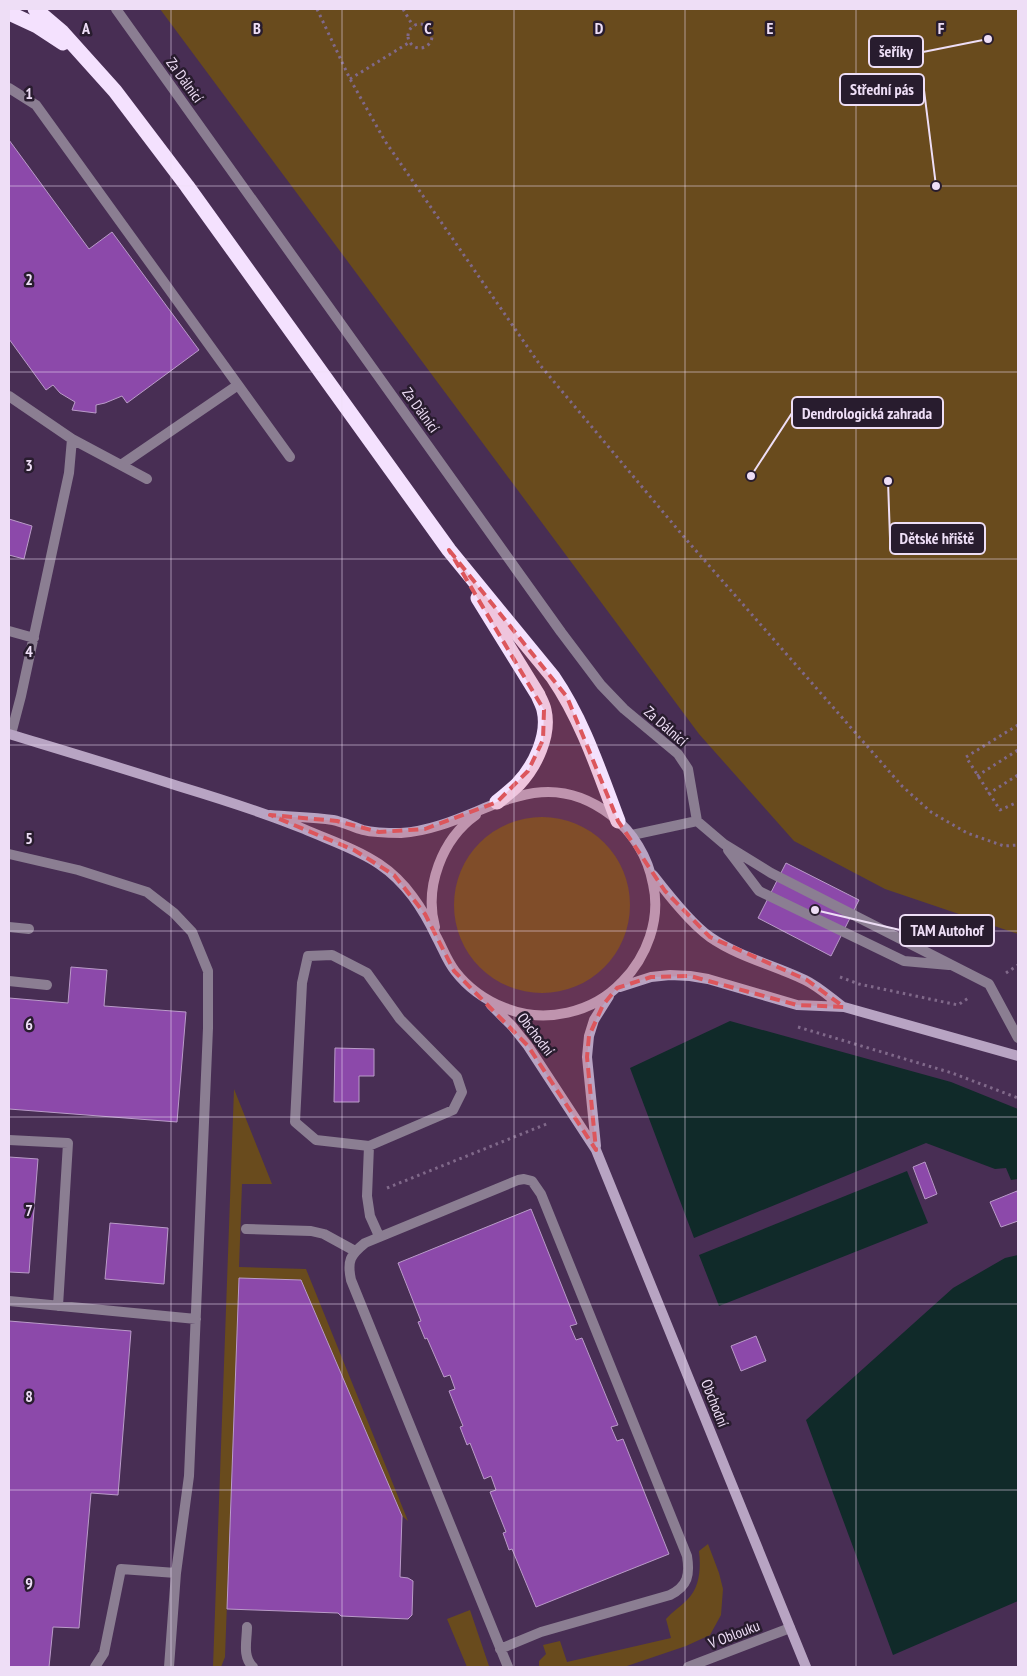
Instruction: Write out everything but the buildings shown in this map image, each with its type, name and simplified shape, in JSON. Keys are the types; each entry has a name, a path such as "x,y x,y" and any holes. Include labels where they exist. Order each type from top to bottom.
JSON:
{"highway":[{"path":"34,9 62,32 115,91 181,178 449,550 539,659 567,697 586,737 618,821"},
{"path":"9,13 57,38 92,66"},
{"path":"449,550 538,695 544,710 543,740 536,755 518,784 491,805"}],"street":[{"name":"Za Dálnicí","path":"116,9 601,685 624,709 678,754 688,769 697,821"},
{"path":"9,88 36,105 290,457"},
{"path":"121,465 238,385"},
{"path":"9,396 72,439 147,479"},
{"path":"72,439 69,472 34,638 10,734 270,815 354,850 376,862 394,875 415,899 425,914 454,971 477,993 509,1010 539,1015 556,1015 587,1006 614,990 651,977 670,975 690,976 797,1005 844,1007 1018,1056"},
{"path":"9,631 34,638"},
{"path":"270,815 337,821 364,830 402,832 425,829 451,822 491,805 524,794 558,793 574,796 604,809 632,835 641,849 650,870 655,901 652,930 647,945 630,975 614,990"},
{"path":"439,941 432,908 436,873 451,841 461,828 491,805"},
{"path":"632,835 697,821 724,844 771,873 989,984 1018,1038"},
{"path":"724,844 759,891 904,961 955,966"},
{"path":"9,854 78,870 148,892 174,913 192,932 208,971 208,1028 189,1476 176,1574 169,1667"},
{"path":"650,870 665,891 699,928 710,937 747,956 807,980 844,1007"},
{"path":"9,927 29,929"},
{"path":"308,956 332,956 367,974 400,1019 457,1077 462,1092 453,1110 369,1146 316,1140 294,1122 302,983 308,956"},
{"path":"9,982 47,985"},
{"name":"Obchodní","path":"596,1150 587,1057 589,1036 594,1020 614,990"},
{"name":"Obchodní","path":"477,993 496,1010 528,1046 596,1150 806,1667"},
{"path":"9,1140 68,1143 58,1306"},
{"path":"369,1146 367,1196 370,1216 379,1236"},
{"path":"500,1649 541,1632 670,1595 678,1591 685,1584 689,1568 687,1556 541,1194 532,1181 524,1179 365,1243 355,1251 350,1260 349,1269 351,1280 500,1649 508,1667"},
{"path":"246,1229 311,1231 324,1234 355,1251"},
{"path":"9,1301 196,1319"},
{"path":"95,1667 104,1653 121,1569 176,1574"},
{"path":"248,1627 246,1656 248,1663 253,1667"},
{"name":"V Oblouku","path":"688,1667 790,1628"}],"path":[{"path":"317,9 350,79 385,141 540,365 684,537 902,786 923,806 967,833 1004,846 1018,845"},
{"path":"402,9 414,26"},
{"path":"423,24 430,30 432,38 426,46 417,47 410,42 409,33 414,26 423,24"},
{"path":"350,79 410,42"},
{"path":"1018,725 966,757 1000,810 1018,802"},
{"path":"978,776 1018,750"},
{"path":"988,794 1018,775"},
{"path":"832,973 859,984 958,1005 1018,965"},
{"path":"790,1025 952,1073 1018,1098"},
{"path":"386,1188 548,1123"}],"highlighted area":[{"path":"449,550 567,697 618,821 665,891 710,937 807,980 844,1007 797,1005 690,976 651,977 617,988 603,1005 589,1036 587,1057 596,1150 528,1046 454,971 425,914 394,875 354,850 270,815 337,821 379,832 425,829 497,802 528,771 543,740 544,710"}],"shaded area":[{"path":"160,9 1018,9 1018,934 885,889 794,841 699,734"},
{"path":"533,817 551,817 568,820 584,827 610,849 620,863 627,879 630,905 629,922 624,939 610,961 598,973 584,983 568,990 551,993 533,993 516,990 500,983 474,961 464,947 457,931 454,914 454,896 457,879 464,863 486,837 500,827 516,820"},
{"path":"730,1021 951,1082 1018,1109 1018,1179 1011,1180 1006,1168 995,1169 926,1143 694,1238 630,1068"},
{"path":"234,1089 272,1184 242,1184 239,1267 306,1269 408,1521 402,1516 301,1280 239,1278 225,1657 221,1667 213,1667"},
{"path":"907,1171 928,1223 719,1306 699,1255"},
{"path":"1018,1255 1018,1601 893,1655 806,1420 953,1288 1005,1258"},
{"path":"708,1544 723,1589 721,1615 710,1635 686,1646 624,1667 539,1667 539,1661 546,1654 543,1645 560,1641 567,1662 671,1638 666,1619 695,1590 700,1571 699,1551"},
{"path":"470,1610 489,1666 486,1667 467,1667 447,1619"}],"place":[{"name":"šeříky","path":"988,39"},
{"name":"Střední pás","path":"936,186"},
{"name":"Dendrologická zahrada","path":"751,476"},
{"name":"Dětské hřiště","path":"888,481"},
{"name":"TAM Autohof","path":"815,910"}]}
